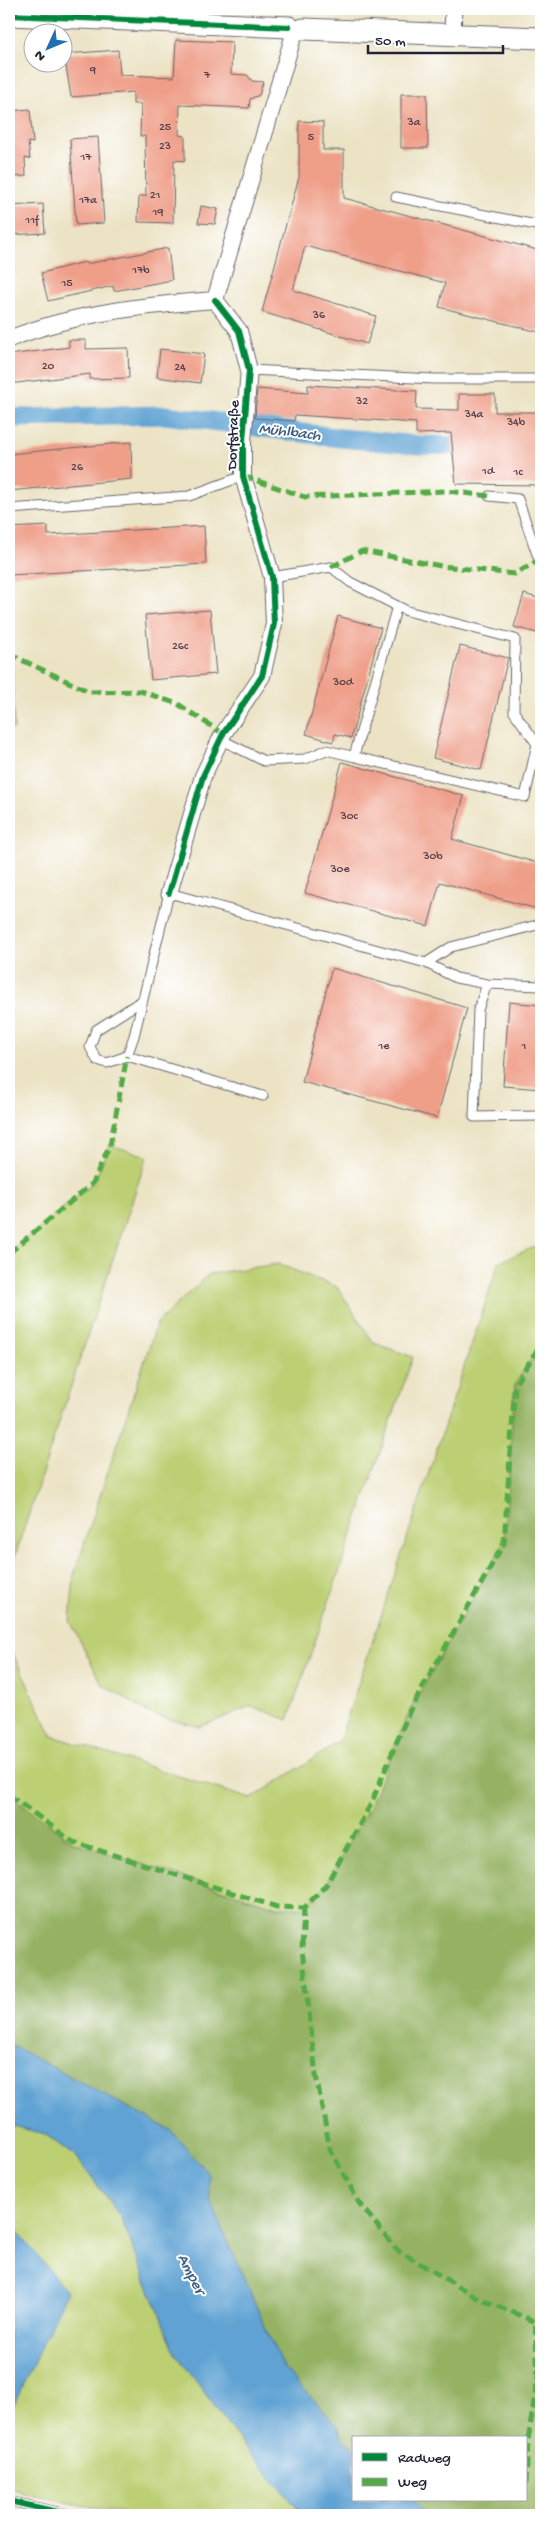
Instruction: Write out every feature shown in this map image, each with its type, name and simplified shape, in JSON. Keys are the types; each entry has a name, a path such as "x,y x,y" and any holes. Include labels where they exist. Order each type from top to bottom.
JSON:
{"street":[{"path":"453,9 453,33"},
{"path":"9,15 47,12 296,30 453,33 541,38"},
{"path":"9,339 74,320 144,305 215,300 296,30"},
{"name":"Dorfstraße","path":"169,893 203,776 220,739 262,676 274,624 272,577 243,476 243,441 249,370 239,331 215,300"}],"lane":[{"path":"396,197 541,226"},
{"path":"249,370 434,379 541,379"},
{"path":"9,509 189,496 243,476"},
{"path":"489,496 518,498 539,560 541,560"},
{"path":"220,739 264,761 304,759 326,750 525,796 539,744 514,712 515,639 407,611 350,582 331,567 272,577"},
{"path":"354,756 397,606"},
{"path":"127,1056 143,1000 169,893 426,963 456,978 487,984 541,986"},
{"path":"426,963 451,947 541,924"},
{"path":"487,984 478,1010 474,1117 541,1116"},
{"path":"143,1000 96,1030 90,1047 97,1060 107,1063 127,1056 263,1096"},
{"path":"9,2501 71,2515"}],"green space":[{"path":"9,654 12,655 14,729 9,729"},
{"path":"110,1145 147,1156 9,1574 9,1253 93,1183"},
{"path":"541,1244 541,1349 536,1352 515,1384 504,1543 410,1710 371,1804 326,1885 304,1908 277,1907 73,1842 9,1795 9,1645 52,1736 251,1799 339,1742 499,1262"},
{"path":"278,1264 337,1287 374,1343 413,1357 288,1720 251,1706 200,1727 153,1715 102,1684 70,1621 74,1575 157,1323 209,1274"},
{"path":"541,1349 541,2507 528,2515 429,2515 414,2502 528,2502 528,2436 352,2436 352,2447 344,2440 336,2423 283,2368 210,2200 209,2175 170,2130 9,2044 9,1795 73,1842 276,1907 304,1908 326,1885 371,1804 410,1710 504,1543 515,1384 536,1352"},
{"path":"9,2125 45,2134 77,2158 120,2216 176,2354 249,2453 304,2515 132,2515 31,2495 9,2488"}],"water":[{"name":"Amper","path":"9,2044 170,2130 209,2175 210,2200 283,2368 336,2423 344,2440 352,2447 352,2502 414,2502 429,2515 304,2515 249,2453 176,2354 120,2216 77,2158 45,2134 9,2125"},
{"path":"9,2221 67,2292 9,2414"}],"building":[{"path":"176,40 232,42 231,74 247,75 252,81 263,82 259,95 250,99 249,108 180,105 179,135 185,136 185,161 174,160 173,223 138,222 139,196 146,196 145,136 140,136 141,104 133,104 133,92 71,97 67,72 72,72 72,53 118,50 120,75 174,77"},
{"path":"401,94 427,94 428,148 401,148"},
{"path":"30,109 33,143 28,142 30,159 25,158 26,176 9,177 9,111"},
{"path":"299,121 323,122 323,150 344,150 344,198 541,251 539,332 439,307 445,283 305,246 293,290 376,316 367,344 262,312 299,177"},
{"path":"98,137 104,223 76,225 70,139"},
{"path":"43,204 45,233 9,235 9,206"},
{"path":"201,206 218,209 215,224 198,223"},
{"path":"168,248 172,280 114,291 113,286 48,301 41,273 85,262 86,264"},
{"path":"69,340 86,340 86,349 128,348 129,378 90,379 90,374 9,384 9,355 69,347"},
{"path":"160,349 204,354 200,383 157,377"},
{"path":"308,385 417,391 416,409 459,410 459,394 495,394 495,412 541,412 541,485 456,484 451,433 416,434 416,423 295,415 294,421 255,418 257,389 308,393"},
{"path":"131,442 132,479 9,491 9,454"},
{"path":"48,526 48,535 204,526 206,564 9,575 9,528"},
{"path":"524,594 541,599 541,634 514,627"},
{"path":"210,610 216,674 151,680 145,615"},
{"path":"338,616 381,628 351,738 335,734 333,742 306,734"},
{"path":"460,646 508,658 481,770 433,758"},
{"path":"342,762 464,796 452,839 541,864 541,910 440,882 428,926 305,893"},
{"path":"332,968 467,1008 437,1118 302,1082"},
{"path":"509,1002 541,1005 541,1089 503,1086"}],"waterway":[{"name":"Mühlbach","path":"9,418 165,415 341,438 418,445 478,446"}],"marked path":[{"path":"243,476 305,497 447,491 489,496"},
{"path":"331,567 362,551 441,566 515,574 539,560"},
{"path":"9,654 90,692 140,691 178,704 223,734"},
{"path":"9,1253 93,1183 110,1145 127,1056"},
{"path":"9,1795 73,1842 277,1907 304,1908 326,1885 371,1804 410,1710 504,1543 515,1384 536,1352 541,1349"},
{"path":"304,1908 302,1949 316,2076 330,2149 359,2203 397,2250 478,2298 541,2324"},
{"path":"528,2440 538,2376 535,2321"}],"cycle path":[{"path":"9,15 289,27"},
{"path":"169,893 203,776 223,734 262,676 274,624 272,577 243,476 243,441 249,370 239,331 215,300"},
{"path":"9,2501 71,2515"}]}
